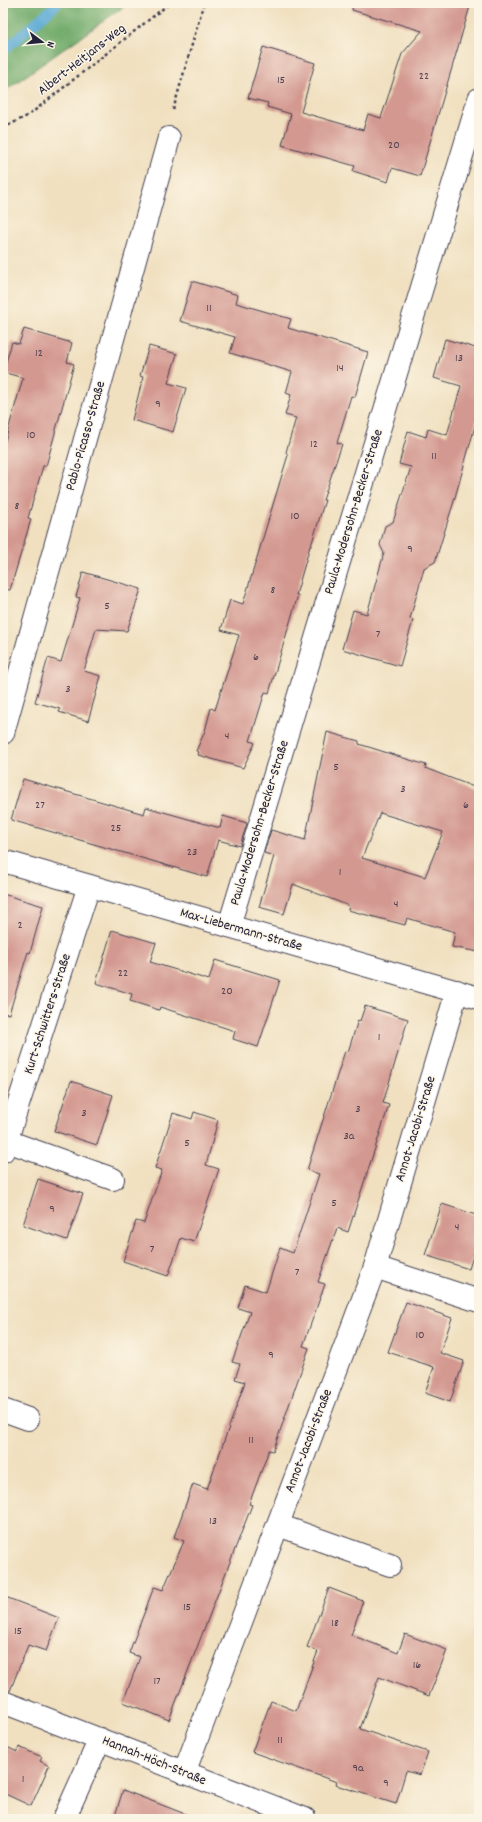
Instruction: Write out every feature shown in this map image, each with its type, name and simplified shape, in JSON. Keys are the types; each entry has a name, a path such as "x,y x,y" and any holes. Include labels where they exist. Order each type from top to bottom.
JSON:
{"street":[{"name":"Paula-Modersohn-Becker-Straße","path":"229,926 479,99"},
{"name":"Pablo-Picasso-Straße","path":"3,733 169,138"},
{"name":"Max-Liebermann-Straße","path":"3,861 479,998"},
{"name":"Kurt-Schwitters-Straße","path":"89,886 5,1146 113,1179"},
{"name":"Annot-Jacobi-Straße","path":"184,1773 375,1267 457,991"},
{"path":"375,1267 479,1301"},
{"path":"3,1410 28,1419"},
{"path":"278,1524 390,1565"},
{"name":"Hannah-Höch-Straße","path":"3,1702 305,1819"},
{"path":"64,1819 100,1739"}],"path":[{"name":"Albert-Heitjans-Weg","path":"3,128 29,115 170,3"},
{"path":"169,138 171,117 204,3"}],"green space":[{"path":"3,3 129,3 3,92"}],"building":[{"path":"353,3 471,3 420,176 392,168 388,182 353,171 355,166 282,145 291,114 267,107 268,103 248,98 263,47 315,63 301,112 363,130 368,114 381,118 402,54 422,31 352,10"},
{"path":"192,281 238,295 236,303 291,319 288,328 368,352 355,397 351,396 337,443 342,444 323,500 325,500 310,546 296,595 298,595 269,693 265,692 250,741 255,743 243,768 198,755 199,752 196,751 205,731 211,708 215,710 239,635 221,630 230,600 243,604 288,455 286,452 296,418 285,415 291,395 286,393 292,372 230,353 235,337 180,321"},
{"path":"24,329 72,343 67,362 74,364 46,466 43,466 28,518 31,519 10,590 3,589 3,448 23,378 3,372 12,342 19,344"},
{"path":"445,339 479,349 479,412 435,562 424,568 410,619 413,620 400,666 342,649 353,610 367,614 384,553 380,545 385,526 393,522 411,467 399,464 408,431 426,437 428,429 447,435 461,386 434,378"},
{"path":"149,346 177,354 168,383 186,388 173,432 132,420 143,377 140,376"},
{"path":"83,572 141,589 127,631 96,629 84,671 101,676 88,721 59,712 60,709 35,702 48,658 61,662 80,598 76,597"},
{"path":"327,732 359,741 359,744 426,765 425,768 479,789 479,952 452,947 455,932 407,918 405,925 348,910 349,906 293,884 284,914 259,907 274,856 264,853 271,830 305,840","holes":["380,813 443,832 425,877 362,858"]},
{"path":"23,779 144,814 146,807 220,828 223,816 247,823 240,846 218,840 207,877 11,820"},
{"path":"3,894 43,906 30,953 28,952 9,1014 3,1013"},
{"path":"112,930 156,943 150,962 209,980 215,960 280,980 258,1047 233,1039 235,1031 160,1007 159,1010 130,1001 132,994 96,983"},
{"path":"365,1006 408,1019 383,1103 389,1105 348,1232 337,1228 318,1282 325,1284 303,1346 309,1348 273,1451 269,1450 249,1504 252,1505 169,1720 123,1702 140,1657 129,1653 154,1587 163,1590 184,1541 174,1537 193,1484 207,1489 245,1382 235,1379 240,1364 232,1362 250,1312 238,1308 245,1285 266,1292 280,1248 293,1253 319,1174 307,1170 345,1051 348,1052 358,1020 360,1021"},
{"path":"71,1081 113,1095 97,1145 54,1131"},
{"path":"194,1112 218,1120 206,1165 219,1169 194,1242 181,1238 168,1276 123,1261 136,1221 144,1223 162,1170 155,1168 173,1113 192,1119"},
{"path":"38,1179 83,1194 67,1240 23,1225"},
{"path":"442,1204 479,1216 479,1255 474,1253 469,1269 425,1255"},
{"path":"406,1302 452,1318 440,1353 464,1361 450,1402 425,1393 434,1367 388,1352"},
{"path":"329,1588 363,1601 351,1635 398,1653 405,1634 447,1650 429,1696 379,1677 360,1729 428,1752 420,1775 406,1771 396,1804 336,1785 337,1782 252,1752 271,1701 296,1711 318,1651 307,1647"},
{"path":"3,1596 59,1618 46,1651 28,1645 10,1691 3,1690"},
{"path":"3,1745 17,1752 19,1747 42,1757 40,1761 49,1766 31,1806 3,1793"},
{"path":"123,1790 193,1817 192,1819 114,1819"}],"waterway":[{"path":"3,51 58,3"}]}
